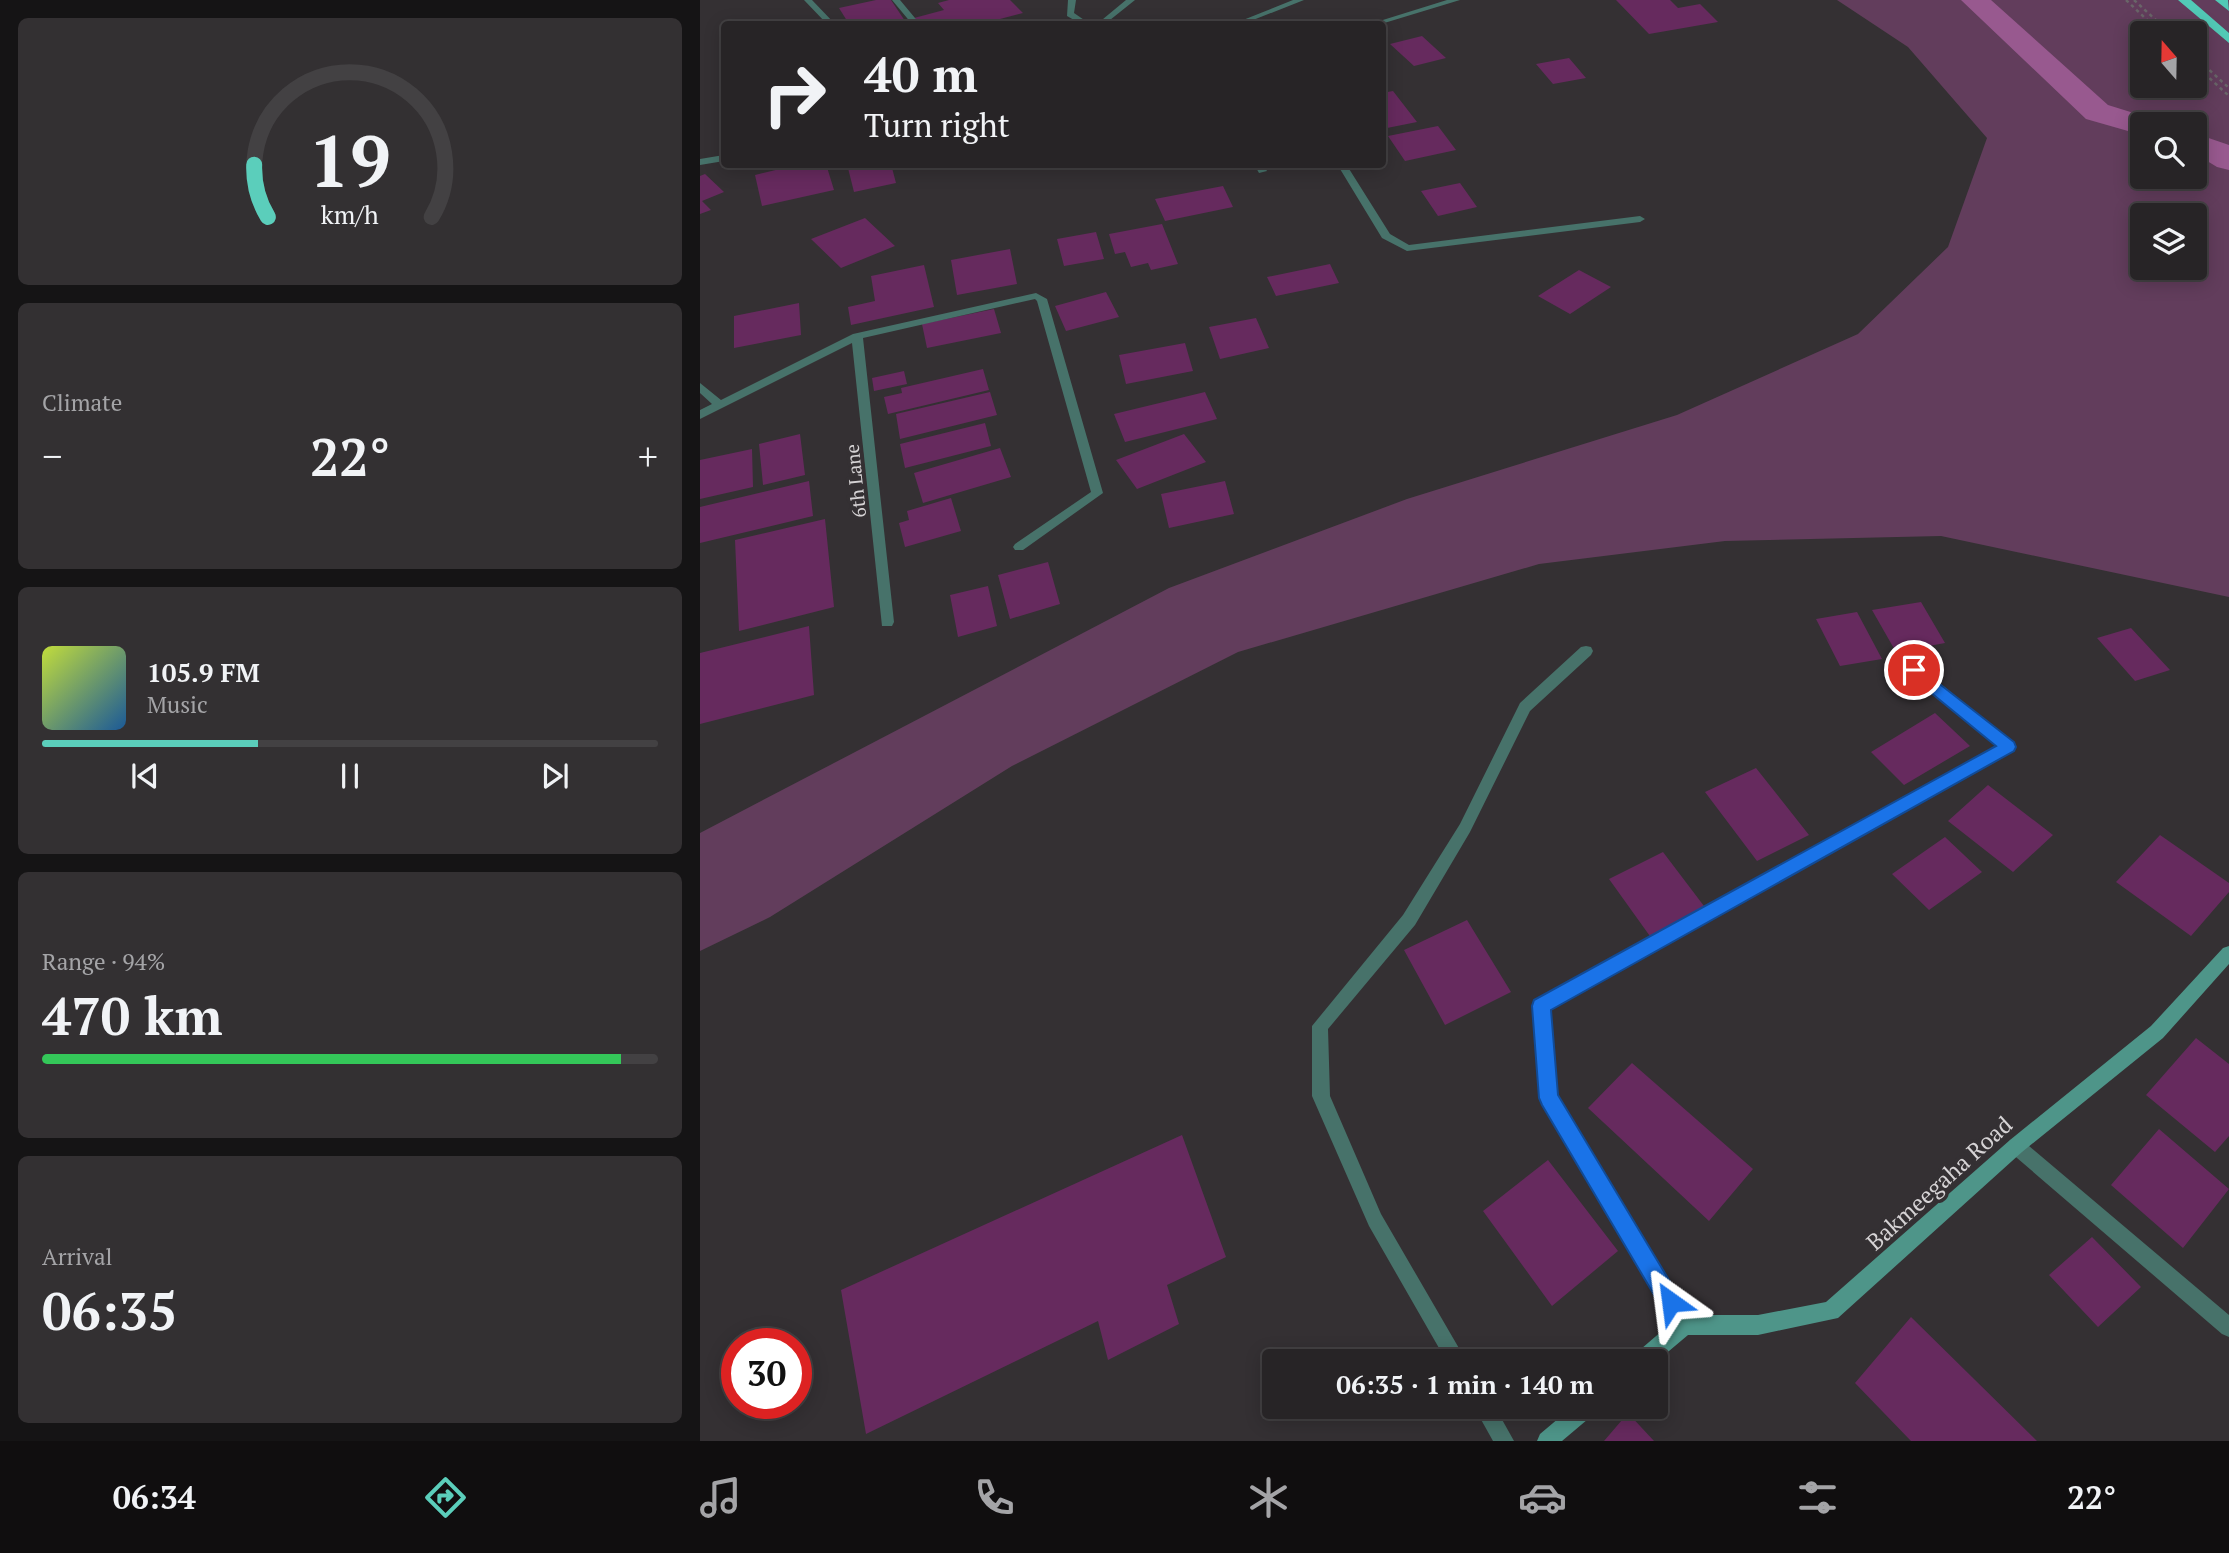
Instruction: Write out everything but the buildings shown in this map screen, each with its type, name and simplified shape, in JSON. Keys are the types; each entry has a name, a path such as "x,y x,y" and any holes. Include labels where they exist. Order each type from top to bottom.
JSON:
{"highway":[{"path":"2184,0 2229,39"},
{"path":"2221,0 2229,7"}],"street":[{"path":"808,0 828,21"},
{"path":"896,0 914,21"},
{"path":"1072,0 1070,14 1081,21"},
{"path":"1105,21 1131,0"},
{"path":"1245,21 1300,0"},
{"path":"1384,21 1456,0"},
{"path":"700,162 721,158"},
{"path":"1344,168 1386,236 1407,247 1640,219"},
{"path":"700,415 857,336 1027,296 1042,299 1097,493 1019,547"},
{"name":"6th Lane","path":"857,336 887,622"},
{"path":"700,387 720,405"},
{"path":"1450,1349 1375,1220 1321,1096 1320,1026 1409,920 1465,828 1525,706 1587,650"},
{"path":"1656,1349 1684,1325 1549,1098 1541,1006 2008,747 1914,670"},
{"name":"Bakmeegaha Road","path":"1684,1325 1758,1325 1831,1311 2016,1146 2157,1032 2229,953"},
{"path":"2016,1146 2229,1327"},
{"path":"1491,1419 1504,1441"},
{"path":"1547,1441 1573,1419"}],"path":[{"path":"2126,0 2148,21"},
{"path":"2134,0 2157,21"},
{"path":"2207,68 2229,88"},
{"path":"2207,76 2229,96"}],"shaded area":[{"path":"1837,0 2229,0 2229,597 1941,536 1725,541 1539,564 1238,652 1012,766 770,917 700,951 700,833 1169,588 1407,499 1677,415 1858,334 1948,247 1987,138 1908,47"}],"waterway":[{"path":"1975,0 2097,112 2130,122"},
{"path":"2207,146 2229,160"}],"route":[{"path":"1671,1302 1549,1098 1541,1006 2008,747 1914,670"}]}
